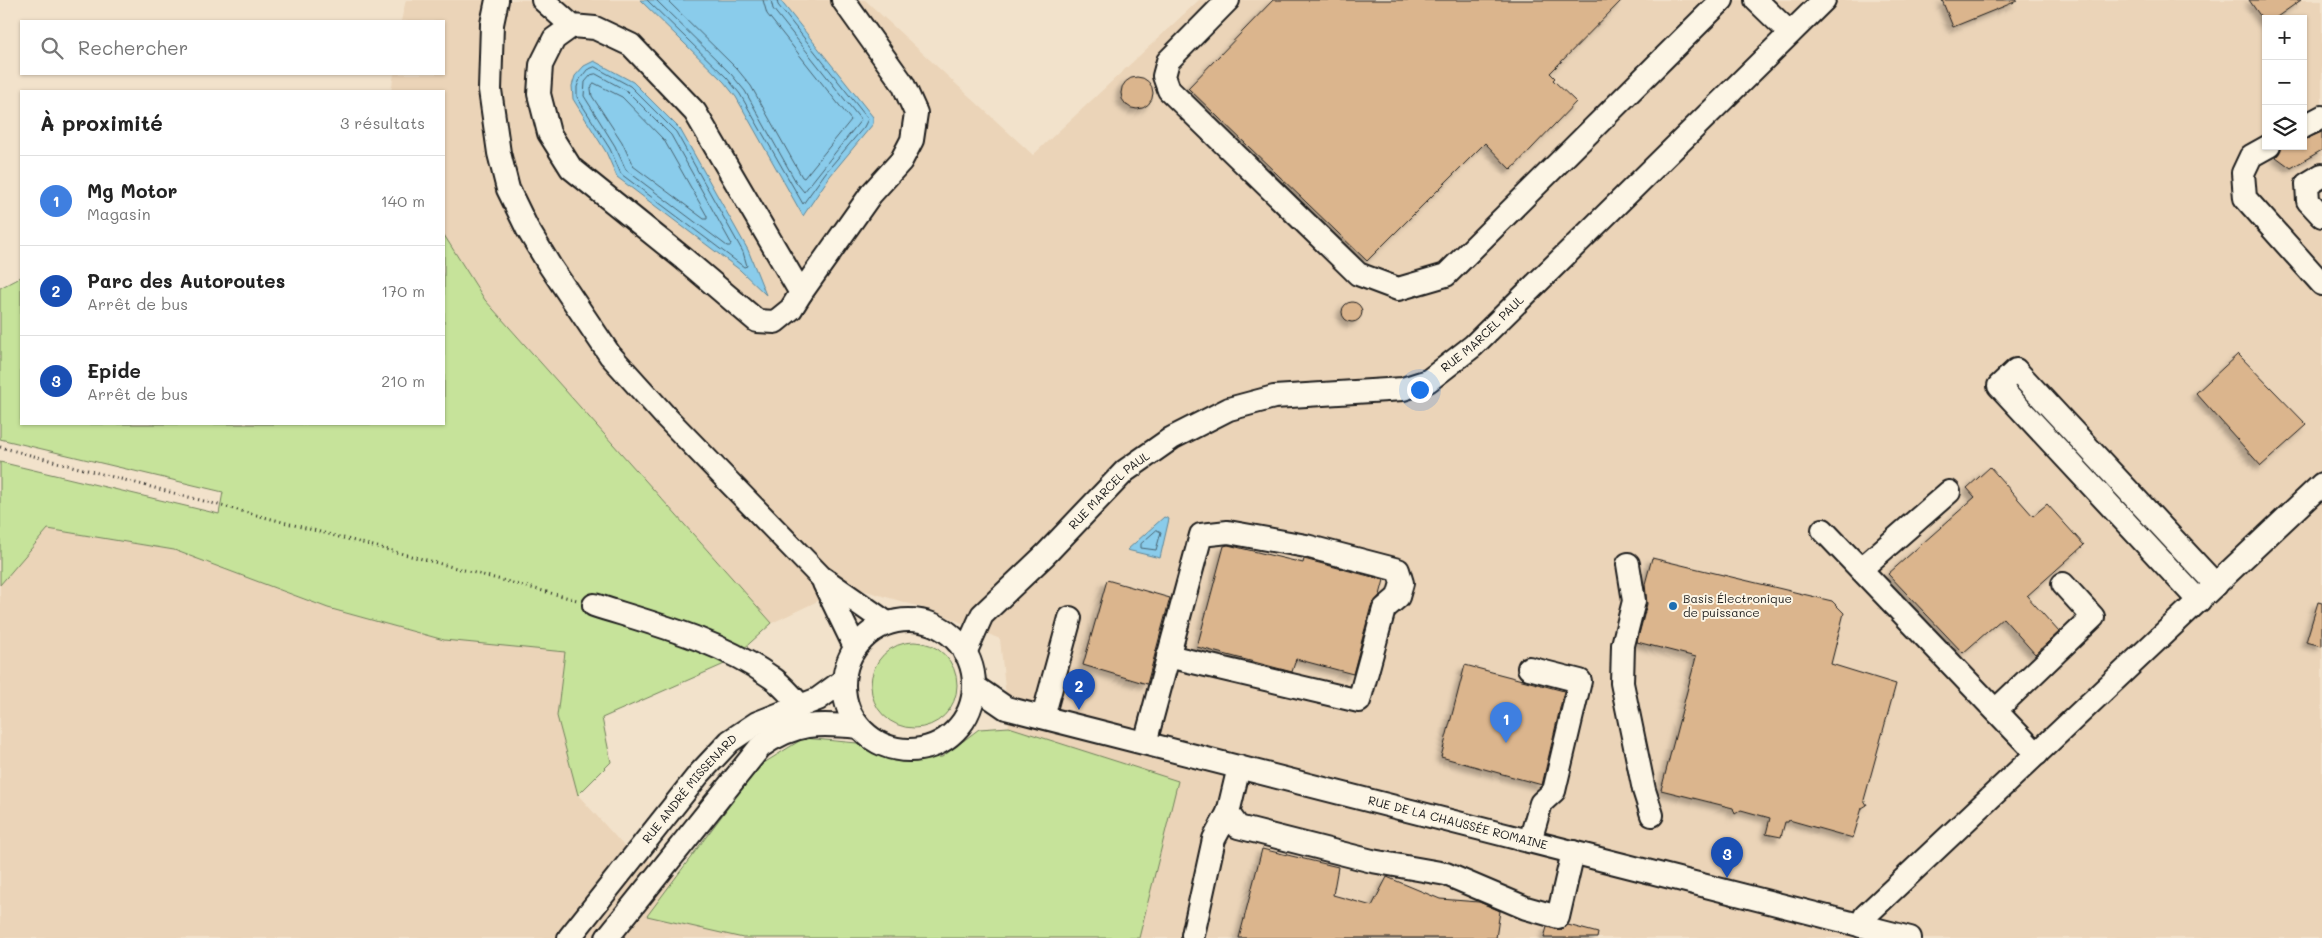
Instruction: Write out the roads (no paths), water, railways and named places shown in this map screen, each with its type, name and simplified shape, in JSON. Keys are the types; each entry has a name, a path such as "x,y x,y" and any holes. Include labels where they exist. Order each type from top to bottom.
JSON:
{"street":[{"path":"497,0 492,24 490,63 493,117 508,189 527,228 610,355 680,432 822,577 887,623"},
{"path":"543,0 572,26 595,28 631,45 695,112 800,293"},
{"path":"568,0 572,26"},
{"path":"572,26 554,39 541,65 539,94 549,133 571,168 757,321 775,322 791,309 800,293 871,194 901,161 912,140 916,113 903,84 843,0"},
{"path":"1228,0 1168,61 1164,76 1169,90 1358,274 1398,289 1446,275 1722,0"},
{"path":"1756,0 1790,33"},
{"name":"RUE MARCEL PAUL","path":"965,653 982,615 1045,555 1126,471 1172,438 1229,409 1274,397 1403,389 1428,381 1472,346 1824,0"},
{"path":"2307,126 2322,117"},
{"path":"2262,150 2252,156 2243,172 2245,198 2322,284"},
{"path":"2322,175 2307,184 2308,201 2322,216"},
{"path":"2199,601 1999,386 2005,380 2016,370 2216,585"},
{"path":"1861,926 1865,916 2322,484"},
{"path":"1861,569 1949,492"},
{"path":"1823,530 2037,754"},
{"path":"1145,744 1168,656 1201,535 1228,532 1296,544 1398,570 1402,582 1398,597 1384,609 1359,701 1168,656"},
{"path":"1628,564 1634,601 1623,645 1622,683 1644,790 1652,815"},
{"path":"822,577 856,647"},
{"path":"1996,710 2093,617 2063,584"},
{"path":"594,605 696,638 748,662 773,678 801,706"},
{"name":"RUE MARCEL PAUL","path":"940,628 982,615"},
{"path":"1044,718 1070,618"},
{"path":"905,620 923,621 940,628 956,640 965,653 972,669 974,686 971,703 962,721 949,735 932,745 912,749 893,747 874,740 859,727 850,713 845,697 844,680 847,662 856,647 870,633 887,623 905,620"},
{"path":"1529,668 1580,681 1554,791 1541,803 1530,841"},
{"name":"RUE ANDRÉ MISSENARD","path":"569,938 699,774 737,736 757,723 818,699 844,680"},
{"name":"RUE DE LA CHAUSSÉE ROMAINE","path":"974,686 1006,708 1902,937"},
{"path":"962,721 1006,708"},
{"name":"RUE ANDRÉ MISSENARD","path":"607,938 760,747 776,735 802,726 828,724 859,727"},
{"path":"1193,935 1214,840 1228,813 1239,767"},
{"path":"699,774 722,793"},
{"path":"1228,813 1238,827 1372,861 1446,874 1526,908 1558,916 1573,852"}],"water":[{"path":"640,0 780,0 873,117 873,124 830,176 803,216 736,97 724,82"},
{"path":"594,61 633,82 680,129 748,250 766,295 740,270 617,177 606,152 573,99 572,86 575,76 584,66"},
{"path":"1164,517 1169,519 1160,558 1127,550"}],"place":[{"name":"Basis Électronique de puissance","path":"1673,606"},
{"name":"Parc des Autoroutes","path":"1079,710"},
{"name":"Mg Motor","path":"1506,743"},
{"name":"Epide","path":"1727,878"}]}
